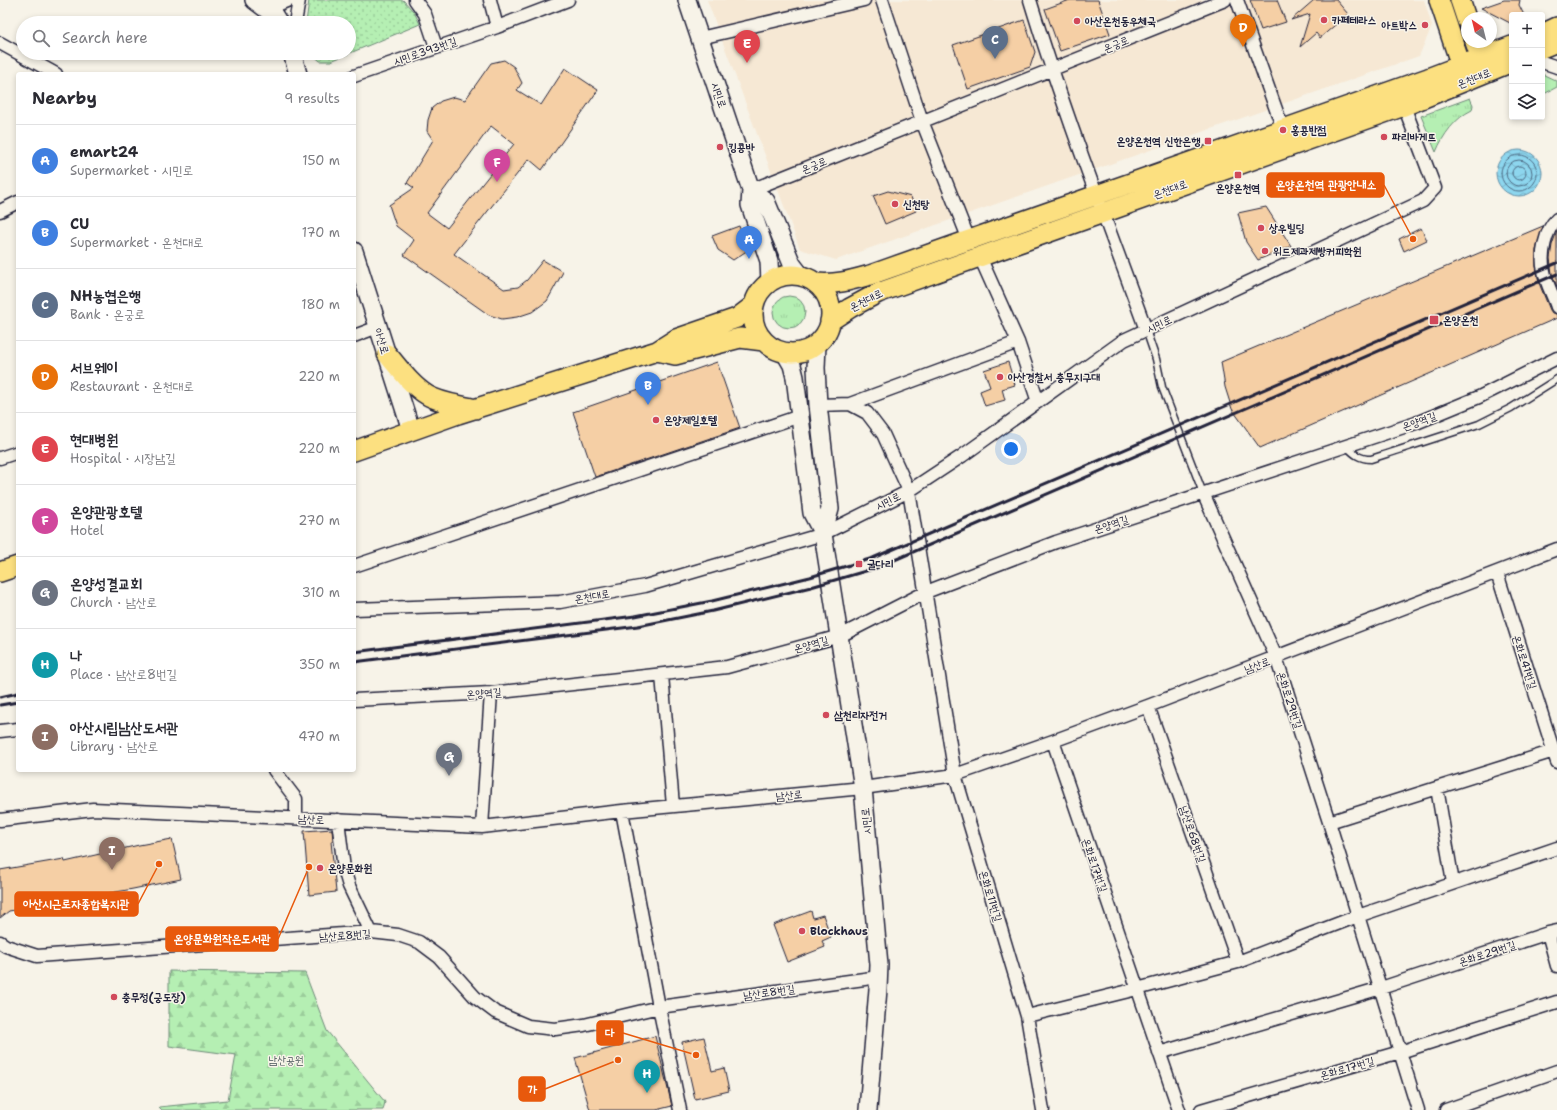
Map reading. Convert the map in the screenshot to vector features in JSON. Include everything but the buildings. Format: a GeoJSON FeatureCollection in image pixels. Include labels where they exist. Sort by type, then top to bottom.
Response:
{"type":"FeatureCollection","features":[{"type":"Feature","properties":{"kind":"main road","name":"시민로"},"geometry":{"type":"LineString","coordinates":[[687,0],[751,190],[750,205],[769,261],[770,282]]}},
{"type":"Feature","properties":{"kind":"main road"},"geometry":{"type":"LineString","coordinates":[[1439,0],[1464,74]]}},
{"type":"Feature","properties":{"kind":"main road"},"geometry":{"type":"LineString","coordinates":[[1460,0],[1464,12]]}},
{"type":"Feature","properties":{"kind":"main road"},"geometry":{"type":"LineString","coordinates":[[257,1],[275,16]]}},
{"type":"Feature","properties":{"kind":"main road"},"geometry":{"type":"LineString","coordinates":[[1545,33],[1557,27]]}},
{"type":"Feature","properties":{"kind":"main road"},"geometry":{"type":"LineString","coordinates":[[1545,47],[1557,42]]}},
{"type":"Feature","properties":{"kind":"main road","name":"온천대로"},"geometry":{"type":"LineString","coordinates":[[830,321],[878,293],[1404,106],[1464,74],[1481,58],[1509,47]]}},
{"type":"Feature","properties":{"kind":"main road","name":"온천대로"},"geometry":{"type":"LineString","coordinates":[[1481,58],[1509,62]]}},
{"type":"Feature","properties":{"kind":"main road"},"geometry":{"type":"LineString","coordinates":[[294,60],[297,72]]}},
{"type":"Feature","properties":{"kind":"main road","name":"온천대로"},"geometry":{"type":"LineString","coordinates":[[810,280],[826,284],[842,282],[870,275],[1282,129],[1464,74]]}},
{"type":"Feature","properties":{"kind":"main road"},"geometry":{"type":"LineString","coordinates":[[751,190],[766,201],[792,264],[825,292],[830,304],[832,316],[826,334],[817,344],[802,352],[785,353],[767,345],[759,336],[754,325],[754,305],[761,290],[770,282],[782,276],[794,275],[810,280]]}},
{"type":"Feature","properties":{"kind":"main road","name":"아산로"},"geometry":{"type":"LineString","coordinates":[[356,257],[411,430]]}},
{"type":"Feature","properties":{"kind":"main road"},"geometry":{"type":"LineString","coordinates":[[356,451],[411,430],[657,352],[676,339],[737,318],[754,305]]}},
{"type":"Feature","properties":{"kind":"main road"},"geometry":{"type":"LineString","coordinates":[[657,352],[675,355],[740,338],[764,341]]}},
{"type":"Feature","properties":{"kind":"main road","name":"시민로"},"geometry":{"type":"LineString","coordinates":[[817,344],[816,368],[818,405],[830,510],[823,534]]}},
{"type":"Feature","properties":{"kind":"main road","name":"시민로"},"geometry":{"type":"LineString","coordinates":[[785,353],[792,365],[812,513],[823,534],[863,788],[879,977],[868,1110]]}},
{"type":"Feature","properties":{"kind":"main road"},"geometry":{"type":"LineString","coordinates":[[387,354],[413,383],[427,395],[445,402],[475,409]]}},
{"type":"Feature","properties":{"kind":"main road"},"geometry":{"type":"LineString","coordinates":[[0,572],[16,567]]}},
{"type":"Feature","properties":{"kind":"street"},"geometry":{"type":"LineString","coordinates":[[257,1],[277,5],[289,0]]}},
{"type":"Feature","properties":{"kind":"street"},"geometry":{"type":"LineString","coordinates":[[297,16],[299,0]]}},
{"type":"Feature","properties":{"kind":"street"},"geometry":{"type":"LineString","coordinates":[[415,0],[425,14],[436,47]]}},
{"type":"Feature","properties":{"kind":"street"},"geometry":{"type":"LineString","coordinates":[[490,0],[497,27]]}},
{"type":"Feature","properties":{"kind":"street"},"geometry":{"type":"LineString","coordinates":[[700,38],[864,0]]}},
{"type":"Feature","properties":{"kind":"street"},"geometry":{"type":"LineString","coordinates":[[882,0],[922,121],[969,240]]}},
{"type":"Feature","properties":{"kind":"street"},"geometry":{"type":"LineString","coordinates":[[1030,0],[1051,69],[1146,330]]}},
{"type":"Feature","properties":{"kind":"street","name":"온궁로"},"geometry":{"type":"LineString","coordinates":[[751,190],[1224,0]]}},
{"type":"Feature","properties":{"kind":"street"},"geometry":{"type":"LineString","coordinates":[[1237,0],[1282,129]]}},
{"type":"Feature","properties":{"kind":"street","name":"시민로393번길"},"geometry":{"type":"LineString","coordinates":[[356,75],[497,27],[560,2]]}},
{"type":"Feature","properties":{"kind":"street"},"geometry":{"type":"LineString","coordinates":[[0,43],[16,52]]}},
{"type":"Feature","properties":{"kind":"street"},"geometry":{"type":"LineString","coordinates":[[31,60],[52,72]]}},
{"type":"Feature","properties":{"kind":"street"},"geometry":{"type":"LineString","coordinates":[[1545,63],[1557,68]]}},
{"type":"Feature","properties":{"kind":"street","name":"시민로"},"geometry":{"type":"LineString","coordinates":[[823,534],[909,491],[962,456],[1124,340],[1423,201],[1435,188],[1404,106]]}},
{"type":"Feature","properties":{"kind":"street"},"geometry":{"type":"LineString","coordinates":[[0,211],[16,203]]}},
{"type":"Feature","properties":{"kind":"street"},"geometry":{"type":"LineString","coordinates":[[1557,219],[1551,224],[1543,247],[1543,270],[1557,307]]}},
{"type":"Feature","properties":{"kind":"street"},"geometry":{"type":"LineString","coordinates":[[980,257],[1018,342],[1038,402]]}},
{"type":"Feature","properties":{"kind":"street"},"geometry":{"type":"LineString","coordinates":[[356,335],[378,327]]}},
{"type":"Feature","properties":{"kind":"street"},"geometry":{"type":"LineString","coordinates":[[818,405],[850,404],[1018,342]]}},
{"type":"Feature","properties":{"kind":"street","name":"온양역길"},"geometry":{"type":"LineString","coordinates":[[356,700],[491,693],[727,667],[840,636],[926,592],[1056,542],[1416,423],[1448,411],[1557,358]]}},
{"type":"Feature","properties":{"kind":"street"},"geometry":{"type":"LineString","coordinates":[[850,404],[867,413],[883,434],[909,491],[955,775]]}},
{"type":"Feature","properties":{"kind":"street"},"geometry":{"type":"LineString","coordinates":[[356,565],[800,416]]}},
{"type":"Feature","properties":{"kind":"street"},"geometry":{"type":"LineString","coordinates":[[0,458],[16,453]]}},
{"type":"Feature","properties":{"kind":"street","name":"온화로29번길"},"geometry":{"type":"LineString","coordinates":[[1203,493],[1276,657],[1329,822],[1418,1110]]}},
{"type":"Feature","properties":{"kind":"street","name":"온천대로"},"geometry":{"type":"LineString","coordinates":[[356,609],[560,602],[644,586],[823,534]]}},
{"type":"Feature","properties":{"kind":"street","name":"남산로"},"geometry":{"type":"LineString","coordinates":[[0,820],[93,809],[482,827],[622,811],[863,788],[955,775],[1148,706],[1557,549]]}},
{"type":"Feature","properties":{"kind":"street","name":"온화로41번길"},"geometry":{"type":"LineString","coordinates":[[1496,572],[1556,755]]}},
{"type":"Feature","properties":{"kind":"street"},"geometry":{"type":"LineString","coordinates":[[662,675],[673,806]]}},
{"type":"Feature","properties":{"kind":"street"},"geometry":{"type":"LineString","coordinates":[[482,827],[491,693]]}},
{"type":"Feature","properties":{"kind":"street","name":"남산로68번길"},"geometry":{"type":"LineString","coordinates":[[1148,706],[1238,962]]}},
{"type":"Feature","properties":{"kind":"street"},"geometry":{"type":"LineString","coordinates":[[0,731],[16,729]]}},
{"type":"Feature","properties":{"kind":"street","name":"온화로17번길"},"geometry":{"type":"LineString","coordinates":[[1053,741],[1179,1110]]}},
{"type":"Feature","properties":{"kind":"street"},"geometry":{"type":"LineString","coordinates":[[1329,822],[1437,788],[1556,755]]}},
{"type":"Feature","properties":{"kind":"street"},"geometry":{"type":"LineString","coordinates":[[276,772],[296,799],[296,818]]}},
{"type":"Feature","properties":{"kind":"street","name":"온화로11번길"},"geometry":{"type":"LineString","coordinates":[[955,775],[1027,1016],[1043,1110]]}},
{"type":"Feature","properties":{"kind":"street"},"geometry":{"type":"LineString","coordinates":[[1437,788],[1453,883]]}},
{"type":"Feature","properties":{"kind":"street"},"geometry":{"type":"LineString","coordinates":[[622,811],[680,1110]]}},
{"type":"Feature","properties":{"kind":"street"},"geometry":{"type":"LineString","coordinates":[[338,820],[344,869],[349,886],[371,932]]}},
{"type":"Feature","properties":{"kind":"street"},"geometry":{"type":"LineString","coordinates":[[1027,1016],[1238,962],[1358,916],[1557,848]]}},
{"type":"Feature","properties":{"kind":"street","name":"남산로8번길"},"geometry":{"type":"LineString","coordinates":[[0,943],[37,956],[371,932],[398,934],[419,942],[439,957],[475,997],[495,1012],[528,1026],[555,1029],[584,1025],[659,1006],[879,977]]}},
{"type":"Feature","properties":{"kind":"street","name":"온화로29번길"},"geometry":{"type":"LineString","coordinates":[[1381,988],[1552,932],[1557,966]]}},
{"type":"Feature","properties":{"kind":"street"},"geometry":{"type":"LineString","coordinates":[[1159,1053],[1381,988]]}},
{"type":"Feature","properties":{"kind":"street"},"geometry":{"type":"LineString","coordinates":[[1400,1052],[1557,1002]]}},
{"type":"Feature","properties":{"kind":"street","name":"온화로17번길"},"geometry":{"type":"LineString","coordinates":[[1202,1110],[1400,1052]]}},
{"type":"Feature","properties":{"kind":"street"},"geometry":{"type":"LineString","coordinates":[[1446,1110],[1557,1071]]}},
{"type":"Feature","properties":{"kind":"lane"},"geometry":{"type":"LineString","coordinates":[[1146,330],[1156,359],[1162,387],[1203,493]]}},
{"type":"Feature","properties":{"kind":"lane"},"geometry":{"type":"LineString","coordinates":[[1346,446],[1356,456],[1362,459],[1371,459],[1495,417],[1557,379]]}},
{"type":"Feature","properties":{"kind":"shaded area"},"geometry":{"type":"Polygon","coordinates":[[[707,0],[1424,0],[1432,26],[1419,56],[836,260],[800,249],[707,0]]]}},
{"type":"Feature","properties":{"kind":"green space"},"geometry":{"type":"Polygon","coordinates":[[[309,0],[403,0],[414,12],[420,24],[356,51],[356,16],[307,16],[309,0]]]}},
{"type":"Feature","properties":{"kind":"green space"},"geometry":{"type":"Polygon","coordinates":[[[319,60],[333,60],[331,61],[319,60]]]}},
{"type":"Feature","properties":{"kind":"green space"},"geometry":{"type":"Polygon","coordinates":[[[1545,75],[1557,81],[1557,87],[1545,93],[1545,75]]]}},
{"type":"Feature","properties":{"kind":"green space"},"geometry":{"type":"Polygon","coordinates":[[[1470,98],[1473,105],[1472,110],[1455,122],[1442,139],[1436,152],[1421,116],[1470,98]]]}},
{"type":"Feature","properties":{"kind":"green space"},"geometry":{"type":"Polygon","coordinates":[[[789,296],[798,299],[802,303],[805,312],[802,321],[798,325],[789,328],[780,325],[776,321],[773,312],[776,303],[780,299],[789,296]]]}},
{"type":"Feature","properties":{"kind":"green space","name":"남산공원"},"geometry":{"type":"Polygon","coordinates":[[[169,971],[305,973],[327,1031],[385,1102],[383,1110],[162,1110],[159,1107],[228,1100],[236,1055],[169,1046],[169,971]]]}},
{"type":"Feature","properties":{"kind":"water"},"geometry":{"type":"Polygon","coordinates":[[[1519,150],[1532,154],[1538,160],[1542,173],[1538,186],[1532,192],[1519,196],[1506,192],[1500,186],[1496,173],[1500,160],[1506,154],[1519,150]]]}},
{"type":"Feature","properties":{"kind":"railway"},"geometry":{"type":"LineString","coordinates":[[356,652],[635,616],[712,601],[810,577],[873,558],[1557,263]]}},
{"type":"Feature","properties":{"kind":"railway"},"geometry":{"type":"LineString","coordinates":[[356,662],[638,626],[713,611],[811,587],[876,568],[1557,274]]}},
{"type":"Feature","properties":{"kind":"railway"},"geometry":{"type":"LineString","coordinates":[[0,697],[16,693]]}},
{"type":"Feature","properties":{"kind":"railway"},"geometry":{"type":"LineString","coordinates":[[0,705],[16,702]]}},
{"type":"Feature","properties":{"kind":"place","name":"카페테라스"},"geometry":{"type":"Point","coordinates":[1324,20]}},
{"type":"Feature","properties":{"kind":"place","name":"아산온천동우체국"},"geometry":{"type":"Point","coordinates":[1077,21]}},
{"type":"Feature","properties":{"kind":"place","name":"아트박스"},"geometry":{"type":"Point","coordinates":[1425,25]}},
{"type":"Feature","properties":{"kind":"place","name":"서브웨이"},"geometry":{"type":"Point","coordinates":[1243,47]}},
{"type":"Feature","properties":{"kind":"place","name":"NH농협은행"},"geometry":{"type":"Point","coordinates":[995,59]}},
{"type":"Feature","properties":{"kind":"place","name":"현대병원"},"geometry":{"type":"Point","coordinates":[747,63]}},
{"type":"Feature","properties":{"kind":"place","name":"홍콩반점"},"geometry":{"type":"Point","coordinates":[1283,130]}},
{"type":"Feature","properties":{"kind":"place","name":"파리바게뜨"},"geometry":{"type":"Point","coordinates":[1384,137]}},
{"type":"Feature","properties":{"kind":"place","name":"온양온천역 신한은행"},"geometry":{"type":"Point","coordinates":[1208,141]}},
{"type":"Feature","properties":{"kind":"place","name":"킹콩바"},"geometry":{"type":"Point","coordinates":[720,147]}},
{"type":"Feature","properties":{"kind":"place","name":"온양온천역"},"geometry":{"type":"Point","coordinates":[1238,175]}},
{"type":"Feature","properties":{"kind":"place","name":"온양관광호텔"},"geometry":{"type":"Point","coordinates":[497,182]}},
{"type":"Feature","properties":{"kind":"place","name":"신천탕"},"geometry":{"type":"Point","coordinates":[895,204]}},
{"type":"Feature","properties":{"kind":"place","name":"상우빌딩"},"geometry":{"type":"Point","coordinates":[1261,228]}},
{"type":"Feature","properties":{"kind":"place","name":"온양온천역 관광안내소"},"geometry":{"type":"Point","coordinates":[1413,239]}},
{"type":"Feature","properties":{"kind":"place","name":"위드제과제빵커피학원"},"geometry":{"type":"Point","coordinates":[1265,251]}},
{"type":"Feature","properties":{"kind":"place","name":"emart24"},"geometry":{"type":"Point","coordinates":[749,259]}},
{"type":"Feature","properties":{"kind":"place","name":"온양온천"},"geometry":{"type":"Point","coordinates":[1434,320]}},
{"type":"Feature","properties":{"kind":"place","name":"아산경찰서 충무지구대"},"geometry":{"type":"Point","coordinates":[1000,377]}},
{"type":"Feature","properties":{"kind":"place","name":"CU"},"geometry":{"type":"Point","coordinates":[648,405]}},
{"type":"Feature","properties":{"kind":"place","name":"온양제일호텔"},"geometry":{"type":"Point","coordinates":[656,420]}},
{"type":"Feature","properties":{"kind":"place","name":"굴다리"},"geometry":{"type":"Point","coordinates":[859,564]}},
{"type":"Feature","properties":{"kind":"place","name":"삼천리자전거"},"geometry":{"type":"Point","coordinates":[826,715]}},
{"type":"Feature","properties":{"kind":"place","name":"온양성결교회"},"geometry":{"type":"Point","coordinates":[449,776]}},
{"type":"Feature","properties":{"kind":"place","name":"아산시근로자종합복지관"},"geometry":{"type":"Point","coordinates":[159,864]}},
{"type":"Feature","properties":{"kind":"place","name":"온양문화원작은도서관"},"geometry":{"type":"Point","coordinates":[309,867]}},
{"type":"Feature","properties":{"kind":"place","name":"온양문화원"},"geometry":{"type":"Point","coordinates":[320,868]}},
{"type":"Feature","properties":{"kind":"place","name":"아산시립남산도서관"},"geometry":{"type":"Point","coordinates":[112,870]}},
{"type":"Feature","properties":{"kind":"place","name":"Blockhaus"},"geometry":{"type":"Point","coordinates":[802,931]}},
{"type":"Feature","properties":{"kind":"place","name":"충무정(궁도장)"},"geometry":{"type":"Point","coordinates":[114,997]}},
{"type":"Feature","properties":{"kind":"place","name":"다"},"geometry":{"type":"Point","coordinates":[696,1055]}},
{"type":"Feature","properties":{"kind":"place","name":"가"},"geometry":{"type":"Point","coordinates":[618,1060]}},
{"type":"Feature","properties":{"kind":"place","name":"나"},"geometry":{"type":"Point","coordinates":[647,1093]}}]}
